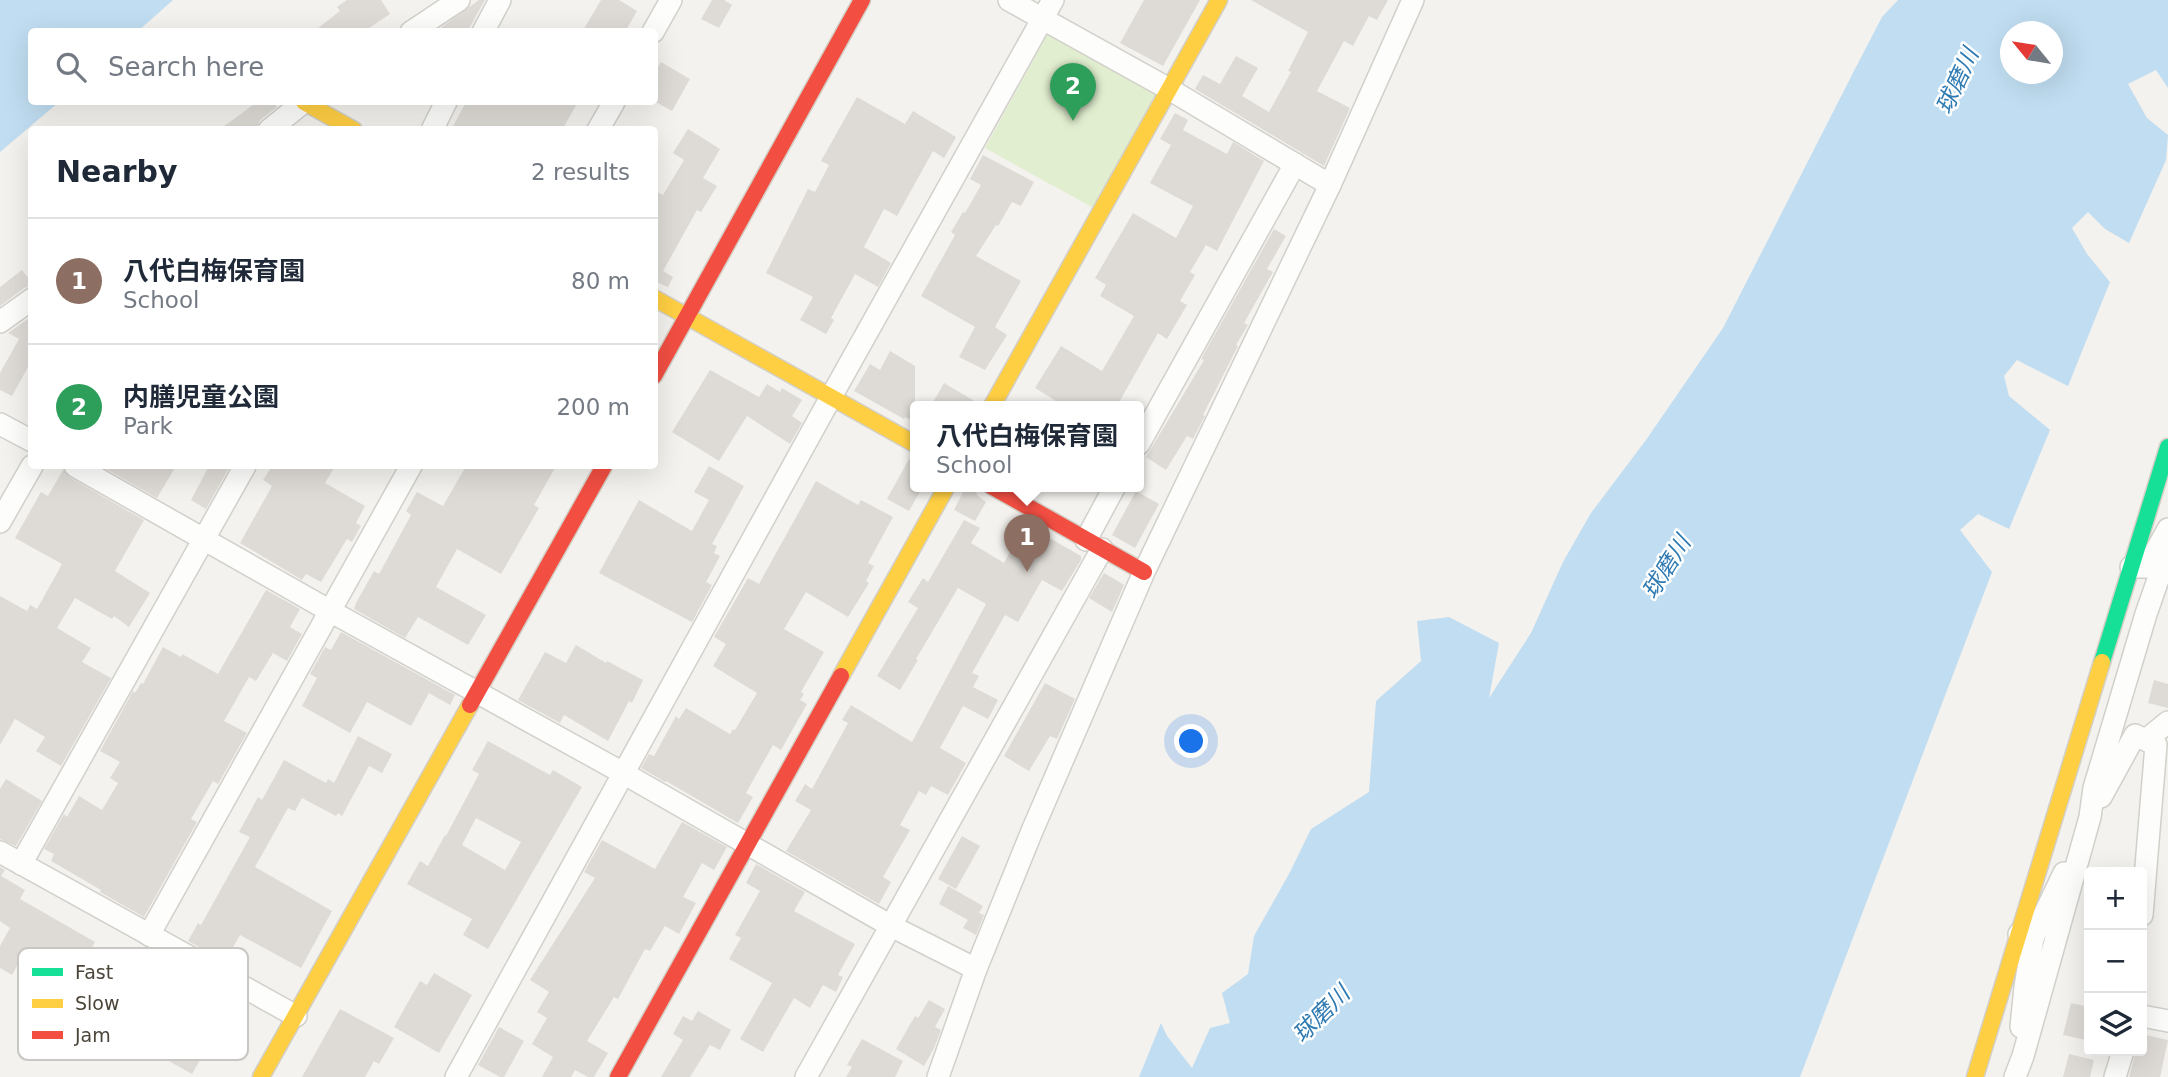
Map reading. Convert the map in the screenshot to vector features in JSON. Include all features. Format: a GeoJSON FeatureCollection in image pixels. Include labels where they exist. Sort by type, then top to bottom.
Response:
{"type":"FeatureCollection","features":[{"type":"Feature","properties":{"kind":"street"},"geometry":{"type":"LineString","coordinates":[[417,28],[459,0]]}},
{"type":"Feature","properties":{"kind":"street"},"geometry":{"type":"LineString","coordinates":[[485,28],[500,0]]}},
{"type":"Feature","properties":{"kind":"street"},"geometry":{"type":"LineString","coordinates":[[655,28],[671,0]]}},
{"type":"Feature","properties":{"kind":"street"},"geometry":{"type":"LineString","coordinates":[[658,369],[862,0]]}},
{"type":"Feature","properties":{"kind":"street"},"geometry":{"type":"LineString","coordinates":[[1009,0],[1048,9],[1169,89],[1330,184]]}},
{"type":"Feature","properties":{"kind":"street"},"geometry":{"type":"LineString","coordinates":[[995,401],[1219,0]]}},
{"type":"Feature","properties":{"kind":"street"},"geometry":{"type":"LineString","coordinates":[[938,1077],[976,969],[1058,768],[1144,572],[1330,184],[1413,0]]}},
{"type":"Feature","properties":{"kind":"street"},"geometry":{"type":"LineString","coordinates":[[456,1077],[1048,9]]}},
{"type":"Feature","properties":{"kind":"street"},"geometry":{"type":"LineString","coordinates":[[274,126],[300,105]]}},
{"type":"Feature","properties":{"kind":"street"},"geometry":{"type":"LineString","coordinates":[[309,105],[347,126]]}},
{"type":"Feature","properties":{"kind":"street"},"geometry":{"type":"LineString","coordinates":[[434,126],[444,105]]}},
{"type":"Feature","properties":{"kind":"street"},"geometry":{"type":"LineString","coordinates":[[600,126],[612,105]]}},
{"type":"Feature","properties":{"kind":"street"},"geometry":{"type":"LineString","coordinates":[[1144,435],[1295,164]]}},
{"type":"Feature","properties":{"kind":"street"},"geometry":{"type":"LineString","coordinates":[[658,300],[910,441]]}},
{"type":"Feature","properties":{"kind":"street"},"geometry":{"type":"LineString","coordinates":[[0,322],[28,302]]}},
{"type":"Feature","properties":{"kind":"street"},"geometry":{"type":"LineString","coordinates":[[0,424],[28,439]]}},
{"type":"Feature","properties":{"kind":"street"},"geometry":{"type":"LineString","coordinates":[[1975,1077],[2026,936],[2168,447]]}},
{"type":"Feature","properties":{"kind":"street"},"geometry":{"type":"LineString","coordinates":[[0,522],[30,469]]}},
{"type":"Feature","properties":{"kind":"street"},"geometry":{"type":"LineString","coordinates":[[80,469],[330,611],[477,690],[891,926],[976,969]]}},
{"type":"Feature","properties":{"kind":"street"},"geometry":{"type":"LineString","coordinates":[[21,864],[242,469]]}},
{"type":"Feature","properties":{"kind":"street"},"geometry":{"type":"LineString","coordinates":[[149,934],[409,469]]}},
{"type":"Feature","properties":{"kind":"street"},"geometry":{"type":"LineString","coordinates":[[261,1077],[602,469]]}},
{"type":"Feature","properties":{"kind":"street"},"geometry":{"type":"LineString","coordinates":[[618,1077],[944,492]]}},
{"type":"Feature","properties":{"kind":"street"},"geometry":{"type":"LineString","coordinates":[[1002,492],[1144,572]]}},
{"type":"Feature","properties":{"kind":"street"},"geometry":{"type":"LineString","coordinates":[[806,1077],[891,926],[1094,544],[1113,492]]}},
{"type":"Feature","properties":{"kind":"street"},"geometry":{"type":"LineString","coordinates":[[2131,567],[2147,567],[2168,529]]}},
{"type":"Feature","properties":{"kind":"street"},"geometry":{"type":"LineString","coordinates":[[2015,1077],[2025,1067],[2090,817],[2094,788],[2168,551]]}},
{"type":"Feature","properties":{"kind":"street"},"geometry":{"type":"LineString","coordinates":[[2146,740],[2168,722]]}},
{"type":"Feature","properties":{"kind":"street"},"geometry":{"type":"LineString","coordinates":[[2025,1067],[2020,1037],[2026,936],[2135,735],[2156,745],[2158,844],[2147,893]]}},
{"type":"Feature","properties":{"kind":"street"},"geometry":{"type":"LineString","coordinates":[[0,852],[174,948]]}},
{"type":"Feature","properties":{"kind":"street"},"geometry":{"type":"LineString","coordinates":[[248,989],[296,1016]]}},
{"type":"Feature","properties":{"kind":"street"},"geometry":{"type":"LineString","coordinates":[[2147,1017],[2168,1021]]}},
{"type":"Feature","properties":{"kind":"street"},"geometry":{"type":"LineString","coordinates":[[2115,1077],[2121,1056]]}},
{"type":"Feature","properties":{"kind":"green space"},"geometry":{"type":"Polygon","coordinates":[[[1047,35],[1160,94],[1099,211],[985,148],[1047,35]]]}},
{"type":"Feature","properties":{"kind":"water"},"geometry":{"type":"Polygon","coordinates":[[[0,0],[173,0],[141,28],[28,28],[28,105],[55,105],[0,152],[0,0]]]}},
{"type":"Feature","properties":{"kind":"water","name":"球磨川"},"geometry":{"type":"Polygon","coordinates":[[[1898,0],[2168,0],[2168,88],[2156,70],[2128,84],[2147,118],[2168,135],[2166,160],[2129,243],[2105,229],[2088,212],[2072,228],[2087,254],[2110,282],[2068,386],[2017,360],[2004,376],[2009,396],[2050,430],[2009,529],[1978,514],[1960,530],[1992,572],[1800,1077],[1139,1077],[1161,1023],[1167,1036],[1192,1068],[1210,1028],[1230,1023],[1222,993],[1248,974],[1254,936],[1311,829],[1369,792],[1376,701],[1421,661],[1417,621],[1449,617],[1499,643],[1489,698],[1531,633],[1563,562],[1591,513],[1646,440],[1723,328],[1882,17],[1898,0]]]}},
{"type":"Feature","properties":{"kind":"building"},"geometry":{"type":"Polygon","coordinates":[[[347,0],[381,0],[390,14],[369,28],[318,28],[340,11],[337,7],[347,0]]]}},
{"type":"Feature","properties":{"kind":"building"},"geometry":{"type":"Polygon","coordinates":[[[479,0],[485,0],[469,28],[440,28],[479,0]]]}},
{"type":"Feature","properties":{"kind":"building"},"geometry":{"type":"Polygon","coordinates":[[[601,0],[619,0],[637,11],[627,28],[584,28],[601,0]]]}},
{"type":"Feature","properties":{"kind":"building"},"geometry":{"type":"Polygon","coordinates":[[[712,0],[724,0],[732,5],[719,28],[701,19],[712,0]]]}},
{"type":"Feature","properties":{"kind":"building"},"geometry":{"type":"Polygon","coordinates":[[[1144,0],[1200,0],[1163,66],[1120,43],[1144,0]]]}},
{"type":"Feature","properties":{"kind":"building"},"geometry":{"type":"Polygon","coordinates":[[[1251,0],[1388,0],[1377,20],[1369,16],[1353,46],[1344,41],[1317,91],[1350,108],[1324,166],[1195,89],[1203,75],[1220,84],[1236,56],[1258,68],[1242,96],[1269,112],[1291,72],[1288,71],[1308,32],[1251,0]]]}},
{"type":"Feature","properties":{"kind":"building"},"geometry":{"type":"Polygon","coordinates":[[[661,62],[690,79],[672,111],[658,103],[658,67],[661,62]]]}},
{"type":"Feature","properties":{"kind":"building"},"geometry":{"type":"Polygon","coordinates":[[[857,97],[905,124],[913,111],[956,137],[944,158],[933,151],[897,216],[884,209],[864,247],[891,263],[878,287],[855,274],[831,318],[834,320],[826,334],[800,320],[813,297],[766,273],[808,189],[815,192],[829,165],[821,161],[857,97]]]}},
{"type":"Feature","properties":{"kind":"building"},"geometry":{"type":"Polygon","coordinates":[[[253,105],[277,107],[260,120],[257,126],[224,126],[253,105]]]}},
{"type":"Feature","properties":{"kind":"building"},"geometry":{"type":"Polygon","coordinates":[[[464,105],[576,105],[564,126],[453,126],[464,105]]]}},
{"type":"Feature","properties":{"kind":"building"},"geometry":{"type":"Polygon","coordinates":[[[1175,113],[1188,120],[1183,130],[1227,154],[1233,142],[1264,161],[1217,251],[1206,245],[1190,272],[1195,275],[1180,301],[1187,305],[1167,339],[1158,333],[1120,401],[1056,401],[1035,388],[1061,346],[1102,371],[1134,316],[1100,296],[1106,285],[1095,278],[1133,213],[1176,238],[1193,206],[1150,183],[1171,145],[1160,139],[1175,113]]]}},
{"type":"Feature","properties":{"kind":"building"},"geometry":{"type":"Polygon","coordinates":[[[688,129],[720,149],[703,178],[717,186],[701,212],[697,210],[663,271],[673,277],[668,287],[658,283],[658,192],[663,195],[684,160],[673,153],[688,129]]]}},
{"type":"Feature","properties":{"kind":"building"},"geometry":{"type":"Polygon","coordinates":[[[983,155],[1034,182],[1021,206],[1012,202],[976,256],[1021,281],[995,327],[1007,335],[985,370],[959,357],[975,327],[921,296],[955,235],[951,232],[981,185],[970,179],[983,155]]]}},
{"type":"Feature","properties":{"kind":"building"},"geometry":{"type":"Polygon","coordinates":[[[1274,229],[1286,236],[1267,269],[1273,272],[1244,323],[1248,325],[1236,345],[1238,346],[1193,439],[1187,436],[1166,470],[1146,457],[1204,360],[1201,359],[1274,229]]]}},
{"type":"Feature","properties":{"kind":"building"},"geometry":{"type":"Polygon","coordinates":[[[22,270],[28,278],[28,287],[0,306],[0,287],[22,270]]]}},
{"type":"Feature","properties":{"kind":"building"},"geometry":{"type":"Polygon","coordinates":[[[28,319],[28,367],[12,396],[0,390],[0,373],[19,339],[8,333],[28,319]]]}},
{"type":"Feature","properties":{"kind":"building"},"geometry":{"type":"Polygon","coordinates":[[[890,351],[915,366],[915,401],[910,401],[910,420],[904,419],[854,391],[870,364],[880,370],[890,351]]]}},
{"type":"Feature","properties":{"kind":"building"},"geometry":{"type":"Polygon","coordinates":[[[710,370],[759,397],[767,384],[780,392],[782,388],[802,400],[792,416],[802,423],[790,444],[747,416],[719,461],[672,432],[710,370]]]}},
{"type":"Feature","properties":{"kind":"building"},"geometry":{"type":"Polygon","coordinates":[[[944,383],[974,401],[934,401],[944,383]]]}},
{"type":"Feature","properties":{"kind":"building"},"geometry":{"type":"Polygon","coordinates":[[[910,459],[910,492],[920,492],[909,511],[887,499],[910,459]]]}},
{"type":"Feature","properties":{"kind":"building"},"geometry":{"type":"Polygon","coordinates":[[[709,466],[744,486],[712,544],[717,546],[714,553],[720,556],[706,582],[712,585],[692,622],[599,573],[639,500],[692,531],[709,500],[694,492],[709,466]]]}},
{"type":"Feature","properties":{"kind":"building"},"geometry":{"type":"Polygon","coordinates":[[[106,469],[174,469],[157,498],[106,469]]]}},
{"type":"Feature","properties":{"kind":"building"},"geometry":{"type":"Polygon","coordinates":[[[207,469],[228,469],[206,509],[191,500],[207,469]]]}},
{"type":"Feature","properties":{"kind":"building"},"geometry":{"type":"Polygon","coordinates":[[[270,469],[333,469],[325,483],[365,506],[356,523],[361,526],[352,542],[347,539],[321,582],[306,574],[302,580],[240,543],[272,486],[263,480],[270,469]]]}},
{"type":"Feature","properties":{"kind":"building"},"geometry":{"type":"Polygon","coordinates":[[[464,469],[554,469],[534,505],[539,508],[501,574],[457,549],[436,587],[486,615],[468,645],[418,617],[405,638],[354,609],[374,571],[379,574],[411,515],[406,511],[417,492],[443,506],[464,469]]]}},
{"type":"Feature","properties":{"kind":"building"},"geometry":{"type":"Polygon","coordinates":[[[63,470],[69,477],[144,520],[115,571],[150,593],[129,627],[114,616],[112,619],[75,598],[57,628],[91,648],[82,662],[111,678],[61,766],[36,751],[45,737],[15,719],[0,745],[0,596],[27,611],[30,605],[37,609],[62,564],[15,538],[41,492],[48,496],[63,470]]]}},
{"type":"Feature","properties":{"kind":"building"},"geometry":{"type":"Polygon","coordinates":[[[816,481],[858,505],[861,500],[893,517],[868,563],[874,566],[866,581],[869,583],[848,617],[806,592],[784,629],[824,652],[801,692],[804,694],[800,700],[807,704],[781,750],[773,745],[746,793],[753,797],[738,823],[641,768],[649,754],[654,756],[676,716],[679,719],[686,708],[730,734],[735,730],[757,693],[713,666],[726,644],[714,637],[748,578],[759,584],[816,481]]]}},
{"type":"Feature","properties":{"kind":"building"},"geometry":{"type":"Polygon","coordinates":[[[963,492],[976,492],[986,502],[975,521],[954,510],[963,492]]]}},
{"type":"Feature","properties":{"kind":"building"},"geometry":{"type":"Polygon","coordinates":[[[1135,492],[1159,504],[1135,548],[1112,535],[1135,492]]]}},
{"type":"Feature","properties":{"kind":"building"},"geometry":{"type":"Polygon","coordinates":[[[964,520],[980,528],[971,543],[1004,563],[1025,524],[1081,556],[1081,560],[1062,591],[1042,580],[1018,622],[1005,615],[972,673],[979,676],[973,687],[998,700],[988,719],[963,706],[940,748],[966,763],[948,795],[931,786],[926,795],[919,791],[900,825],[910,830],[883,877],[891,882],[879,904],[786,851],[811,810],[795,801],[805,784],[812,789],[848,723],[842,720],[851,705],[912,742],[986,604],[958,588],[900,690],[877,676],[918,608],[908,602],[923,578],[928,582],[964,520]]]}},
{"type":"Feature","properties":{"kind":"building"},"geometry":{"type":"Polygon","coordinates":[[[1104,573],[1124,585],[1112,612],[1089,598],[1104,573]]]}},
{"type":"Feature","properties":{"kind":"building"},"geometry":{"type":"Polygon","coordinates":[[[266,590],[300,609],[290,627],[302,634],[287,661],[273,653],[256,681],[249,677],[224,721],[247,733],[218,784],[213,781],[191,819],[197,822],[144,917],[51,861],[54,854],[44,849],[64,814],[67,817],[79,796],[102,810],[118,783],[110,778],[120,762],[100,751],[133,691],[135,693],[141,683],[143,684],[163,647],[218,674],[266,590]]]}},
{"type":"Feature","properties":{"kind":"building"},"geometry":{"type":"Polygon","coordinates":[[[341,632],[455,695],[450,705],[429,693],[411,726],[367,702],[350,733],[302,706],[317,678],[310,674],[325,647],[331,650],[341,632]]]}},
{"type":"Feature","properties":{"kind":"building"},"geometry":{"type":"Polygon","coordinates":[[[576,645],[643,680],[608,741],[564,715],[560,723],[518,700],[545,652],[566,663],[576,645]]]}},
{"type":"Feature","properties":{"kind":"building"},"geometry":{"type":"Polygon","coordinates":[[[2154,680],[2168,684],[2168,708],[2148,703],[2154,680]]]}},
{"type":"Feature","properties":{"kind":"building"},"geometry":{"type":"Polygon","coordinates":[[[1045,683],[1075,699],[1057,739],[1050,736],[1029,771],[1004,756],[1045,683]]]}},
{"type":"Feature","properties":{"kind":"building"},"geometry":{"type":"Polygon","coordinates":[[[358,736],[392,754],[382,773],[369,766],[342,816],[338,813],[336,816],[302,798],[295,811],[288,808],[255,867],[332,911],[301,968],[240,935],[232,948],[201,948],[188,941],[198,923],[201,925],[250,837],[239,832],[258,797],[262,800],[284,760],[326,783],[328,779],[334,783],[358,736]]]}},
{"type":"Feature","properties":{"kind":"building"},"geometry":{"type":"Polygon","coordinates":[[[488,741],[550,775],[553,770],[582,787],[488,949],[463,935],[472,919],[407,884],[420,861],[428,866],[446,836],[479,774],[472,770],[488,741]],[[476,818],[462,845],[505,870],[521,842],[476,818]]]}},
{"type":"Feature","properties":{"kind":"building"},"geometry":{"type":"Polygon","coordinates":[[[6,779],[42,801],[16,846],[0,839],[0,789],[6,779]]]}},
{"type":"Feature","properties":{"kind":"building"},"geometry":{"type":"Polygon","coordinates":[[[682,822],[727,847],[714,870],[702,863],[683,897],[696,903],[679,934],[665,926],[650,951],[645,949],[618,999],[614,997],[587,1041],[608,1053],[594,1077],[575,1070],[571,1077],[542,1077],[553,1057],[532,1044],[547,1018],[537,1012],[549,992],[530,980],[595,878],[584,872],[602,840],[655,869],[682,822]]]}},
{"type":"Feature","properties":{"kind":"building"},"geometry":{"type":"Polygon","coordinates":[[[962,836],[980,846],[956,889],[938,879],[962,836]]]}},
{"type":"Feature","properties":{"kind":"building"},"geometry":{"type":"Polygon","coordinates":[[[756,864],[805,892],[794,911],[855,944],[838,975],[843,977],[836,992],[823,985],[810,1008],[794,998],[763,1052],[740,1039],[772,983],[729,959],[741,938],[735,935],[760,891],[746,883],[756,864]]]}},
{"type":"Feature","properties":{"kind":"building"},"geometry":{"type":"Polygon","coordinates":[[[0,867],[5,870],[1,876],[25,890],[20,899],[95,942],[92,948],[18,948],[18,964],[12,975],[0,968],[0,946],[10,928],[0,921],[0,867]]]}},
{"type":"Feature","properties":{"kind":"building"},"geometry":{"type":"Polygon","coordinates":[[[948,886],[983,906],[979,913],[984,915],[976,935],[963,928],[968,920],[939,904],[948,886]]]}},
{"type":"Feature","properties":{"kind":"building"},"geometry":{"type":"Polygon","coordinates":[[[434,973],[472,995],[439,1053],[394,1027],[420,981],[427,985],[434,973]]]}},
{"type":"Feature","properties":{"kind":"building"},"geometry":{"type":"Polygon","coordinates":[[[929,1000],[945,1009],[935,1027],[941,1030],[924,1066],[896,1049],[915,1016],[918,1018],[929,1000]]]}},
{"type":"Feature","properties":{"kind":"building"},"geometry":{"type":"Polygon","coordinates":[[[2071,1003],[2084,1006],[2084,1040],[2063,1035],[2071,1003]]]}},
{"type":"Feature","properties":{"kind":"building"},"geometry":{"type":"Polygon","coordinates":[[[340,1009],[394,1038],[379,1064],[374,1061],[365,1077],[302,1077],[340,1009]]]}},
{"type":"Feature","properties":{"kind":"building"},"geometry":{"type":"Polygon","coordinates":[[[698,1011],[731,1030],[720,1050],[710,1045],[690,1077],[661,1077],[683,1040],[673,1034],[683,1016],[692,1021],[698,1011]]]}},
{"type":"Feature","properties":{"kind":"building"},"geometry":{"type":"Polygon","coordinates":[[[499,1027],[524,1041],[504,1077],[478,1065],[499,1027]]]}},
{"type":"Feature","properties":{"kind":"building"},"geometry":{"type":"Polygon","coordinates":[[[2147,1035],[2168,1040],[2160,1077],[2129,1077],[2135,1056],[2147,1056],[2147,1035]]]}},
{"type":"Feature","properties":{"kind":"building"},"geometry":{"type":"Polygon","coordinates":[[[862,1039],[903,1061],[895,1077],[846,1077],[852,1067],[847,1065],[862,1039]]]}},
{"type":"Feature","properties":{"kind":"building"},"geometry":{"type":"Polygon","coordinates":[[[2069,1054],[2094,1060],[2090,1077],[2063,1077],[2069,1054]]]}},
{"type":"Feature","properties":{"kind":"building"},"geometry":{"type":"Polygon","coordinates":[[[167,1060],[200,1060],[192,1074],[167,1060]]]}},
{"type":"Feature","properties":{"kind":"traffic: fast"},"geometry":{"type":"LineString","coordinates":[[2102,662],[2168,447]]}},
{"type":"Feature","properties":{"kind":"traffic: slow"},"geometry":{"type":"LineString","coordinates":[[995,401],[1219,0]]}},
{"type":"Feature","properties":{"kind":"traffic: slow"},"geometry":{"type":"LineString","coordinates":[[309,105],[347,126]]}},
{"type":"Feature","properties":{"kind":"traffic: slow"},"geometry":{"type":"LineString","coordinates":[[658,300],[910,441]]}},
{"type":"Feature","properties":{"kind":"traffic: slow"},"geometry":{"type":"LineString","coordinates":[[841,676],[944,492]]}},
{"type":"Feature","properties":{"kind":"traffic: slow"},"geometry":{"type":"LineString","coordinates":[[1975,1077],[2102,662]]}},
{"type":"Feature","properties":{"kind":"traffic: slow"},"geometry":{"type":"LineString","coordinates":[[261,1077],[470,705]]}},
{"type":"Feature","properties":{"kind":"traffic: jam"},"geometry":{"type":"LineString","coordinates":[[658,369],[862,0]]}},
{"type":"Feature","properties":{"kind":"traffic: jam"},"geometry":{"type":"LineString","coordinates":[[470,705],[602,469]]}},
{"type":"Feature","properties":{"kind":"traffic: jam"},"geometry":{"type":"LineString","coordinates":[[1002,492],[1144,572]]}},
{"type":"Feature","properties":{"kind":"traffic: jam"},"geometry":{"type":"LineString","coordinates":[[618,1077],[841,676]]}},
{"type":"Feature","properties":{"kind":"place","name":"内膳児童公園"},"geometry":{"type":"Point","coordinates":[1073,121]}},
{"type":"Feature","properties":{"kind":"place","name":"八代白梅保育園"},"geometry":{"type":"Point","coordinates":[1027,572]}}]}
